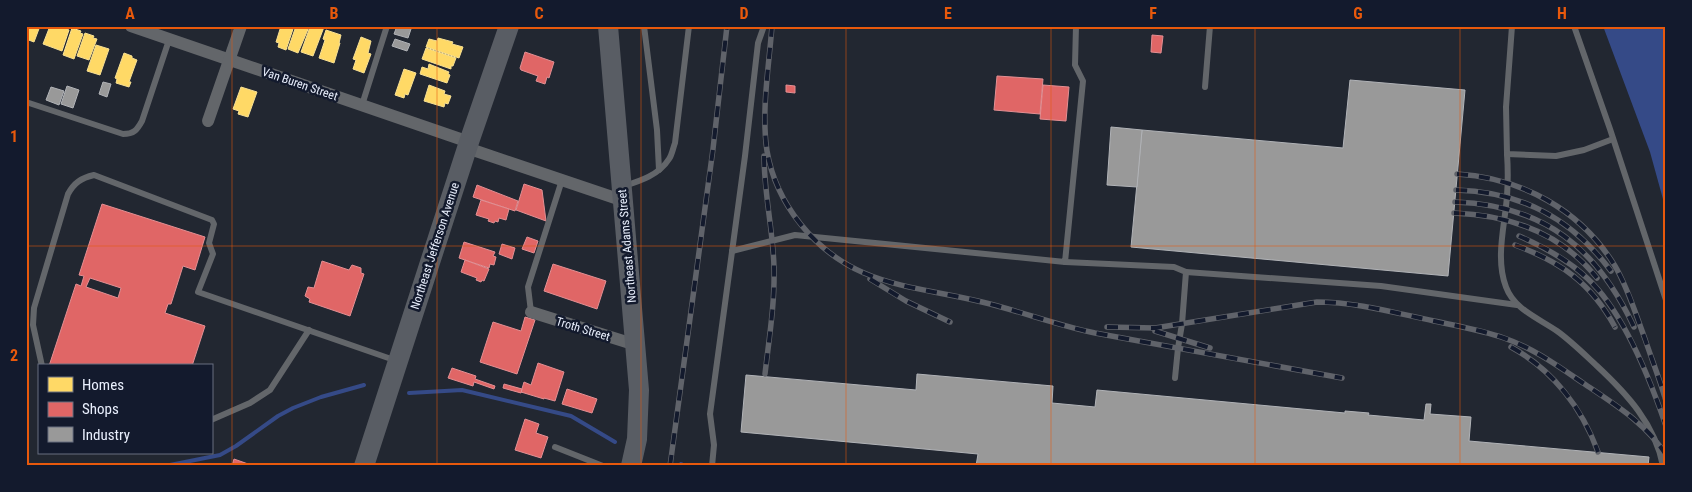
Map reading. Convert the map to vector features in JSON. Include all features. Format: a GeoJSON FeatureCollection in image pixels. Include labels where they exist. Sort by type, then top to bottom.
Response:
{"type":"FeatureCollection","features":[{"type":"Feature","properties":{"kind":"main road","name":"Northeast Jefferson Avenue"},"geometry":{"type":"LineString","coordinates":[[364,466],[468,145],[509,26]]}},
{"type":"Feature","properties":{"kind":"main road","name":"Northeast Adams Street"},"geometry":{"type":"LineString","coordinates":[[608,31],[639,390],[637,439],[631,466]]}},
{"type":"Feature","properties":{"kind":"street","name":"Van Buren Street"},"geometry":{"type":"LineString","coordinates":[[131,26],[362,105],[562,180],[623,194]]}},
{"type":"Feature","properties":{"kind":"street"},"geometry":{"type":"LineString","coordinates":[[208,121],[241,26]]}},
{"type":"Feature","properties":{"kind":"street","name":"Troth Street"},"geometry":{"type":"LineString","coordinates":[[531,312],[636,345]]}},
{"type":"Feature","properties":{"kind":"lane"},"geometry":{"type":"LineString","coordinates":[[362,105],[387,26]]}},
{"type":"Feature","properties":{"kind":"lane"},"geometry":{"type":"LineString","coordinates":[[644,26],[657,130],[659,170]]}},
{"type":"Feature","properties":{"kind":"lane"},"geometry":{"type":"LineString","coordinates":[[623,194],[659,170],[670,159],[675,143],[689,26]]}},
{"type":"Feature","properties":{"kind":"lane"},"geometry":{"type":"LineString","coordinates":[[712,466],[714,445],[710,414],[758,43],[764,26]]}},
{"type":"Feature","properties":{"kind":"lane"},"geometry":{"type":"LineString","coordinates":[[1065,262],[1083,81],[1075,64],[1076,26]]}},
{"type":"Feature","properties":{"kind":"lane"},"geometry":{"type":"LineString","coordinates":[[1205,88],[1210,26]]}},
{"type":"Feature","properties":{"kind":"lane"},"geometry":{"type":"LineString","coordinates":[[1512,26],[1506,107],[1508,182],[1501,260],[1506,286],[1511,298],[1517,305],[1558,331],[1586,355],[1630,398],[1656,442],[1663,466]]}},
{"type":"Feature","properties":{"kind":"lane"},"geometry":{"type":"LineString","coordinates":[[1574,26],[1614,139],[1666,300]]}},
{"type":"Feature","properties":{"kind":"lane"},"geometry":{"type":"LineString","coordinates":[[26,102],[123,134],[130,134],[136,131],[142,121],[169,40]]}},
{"type":"Feature","properties":{"kind":"lane"},"geometry":{"type":"LineString","coordinates":[[1508,154],[1556,156],[1584,150],[1614,139]]}},
{"type":"Feature","properties":{"kind":"lane"},"geometry":{"type":"LineString","coordinates":[[42,364],[33,325],[34,308],[68,194],[72,186],[79,180],[94,176],[212,220],[214,224],[209,243],[213,254],[198,292],[398,361]]}},
{"type":"Feature","properties":{"kind":"lane"},"geometry":{"type":"LineString","coordinates":[[531,312],[528,287],[562,180]]}},
{"type":"Feature","properties":{"kind":"lane"},"geometry":{"type":"LineString","coordinates":[[732,251],[795,236],[1065,262],[1174,267],[1186,272],[1381,286],[1517,305]]}},
{"type":"Feature","properties":{"kind":"lane"},"geometry":{"type":"LineString","coordinates":[[1175,378],[1186,272]]}},
{"type":"Feature","properties":{"kind":"lane"},"geometry":{"type":"LineString","coordinates":[[212,420],[250,403],[270,390],[309,330]]}},
{"type":"Feature","properties":{"kind":"lane"},"geometry":{"type":"LineString","coordinates":[[555,447],[603,466]]}},
{"type":"Feature","properties":{"kind":"water"},"geometry":{"type":"Polygon","coordinates":[[[1603,26],[1666,26],[1666,210],[1650,152],[1603,26]]]}},
{"type":"Feature","properties":{"kind":"building: Homes"},"geometry":{"type":"Polygon","coordinates":[[[26,26],[40,26],[34,42],[26,39],[26,26]]]}},
{"type":"Feature","properties":{"kind":"building: Homes"},"geometry":{"type":"Polygon","coordinates":[[[50,26],[60,26],[69,30],[62,51],[43,44],[50,26]]]}},
{"type":"Feature","properties":{"kind":"building: Homes"},"geometry":{"type":"Polygon","coordinates":[[[281,26],[294,26],[286,50],[278,47],[279,43],[276,42],[281,26]]]}},
{"type":"Feature","properties":{"kind":"building: Homes"},"geometry":{"type":"Polygon","coordinates":[[[296,26],[309,27],[298,53],[288,49],[296,26]]]}},
{"type":"Feature","properties":{"kind":"building: Homes"},"geometry":{"type":"Polygon","coordinates":[[[314,26],[324,27],[313,56],[301,52],[310,27],[313,28],[314,26]]]}},
{"type":"Feature","properties":{"kind":"building: Homes"},"geometry":{"type":"Polygon","coordinates":[[[72,28],[81,31],[80,33],[83,34],[74,59],[63,55],[72,28]]]}},
{"type":"Feature","properties":{"kind":"building: Homes"},"geometry":{"type":"Polygon","coordinates":[[[326,30],[341,35],[334,63],[319,58],[326,30]]]}},
{"type":"Feature","properties":{"kind":"building: Homes"},"geometry":{"type":"Polygon","coordinates":[[[85,33],[97,39],[89,60],[77,56],[85,33]]]}},
{"type":"Feature","properties":{"kind":"building: Homes"},"geometry":{"type":"Polygon","coordinates":[[[361,37],[371,41],[368,53],[371,54],[364,73],[353,69],[356,60],[353,59],[361,37]]]}},
{"type":"Feature","properties":{"kind":"building: Homes"},"geometry":{"type":"Polygon","coordinates":[[[438,38],[463,47],[459,58],[426,47],[429,39],[437,41],[438,38]]]}},
{"type":"Feature","properties":{"kind":"building: Homes"},"geometry":{"type":"Polygon","coordinates":[[[96,45],[109,49],[100,75],[87,71],[96,45]]]}},
{"type":"Feature","properties":{"kind":"building: Homes"},"geometry":{"type":"Polygon","coordinates":[[[426,48],[456,58],[451,69],[422,59],[426,48]]]}},
{"type":"Feature","properties":{"kind":"building: Homes"},"geometry":{"type":"Polygon","coordinates":[[[124,53],[137,60],[129,87],[116,83],[117,79],[115,78],[124,53]]]}},
{"type":"Feature","properties":{"kind":"building: Homes"},"geometry":{"type":"Polygon","coordinates":[[[429,64],[449,72],[448,74],[450,75],[447,83],[420,74],[422,67],[428,69],[429,64]]]}},
{"type":"Feature","properties":{"kind":"building: Homes"},"geometry":{"type":"Polygon","coordinates":[[[404,69],[416,73],[408,95],[405,94],[404,98],[395,95],[404,69]]]}},
{"type":"Feature","properties":{"kind":"building: Homes"},"geometry":{"type":"Polygon","coordinates":[[[429,85],[445,91],[444,94],[451,96],[448,104],[445,103],[444,107],[424,101],[429,85]]]}},
{"type":"Feature","properties":{"kind":"building: Homes"},"geometry":{"type":"Polygon","coordinates":[[[241,87],[257,92],[248,117],[238,114],[239,111],[233,109],[241,87]]]}},
{"type":"Feature","properties":{"kind":"building: Shops"},"geometry":{"type":"Polygon","coordinates":[[[1152,35],[1163,36],[1161,53],[1151,52],[1152,35]]]}},
{"type":"Feature","properties":{"kind":"building: Shops"},"geometry":{"type":"Polygon","coordinates":[[[525,52],[554,62],[545,84],[536,81],[538,76],[521,70],[525,52]]]}},
{"type":"Feature","properties":{"kind":"building: Shops"},"geometry":{"type":"Polygon","coordinates":[[[997,76],[1043,79],[1040,114],[994,110],[997,76]]]}},
{"type":"Feature","properties":{"kind":"building: Shops"},"geometry":{"type":"Polygon","coordinates":[[[786,85],[795,86],[795,93],[786,92],[786,85]]]}},
{"type":"Feature","properties":{"kind":"building: Shops"},"geometry":{"type":"Polygon","coordinates":[[[1043,85],[1069,87],[1066,121],[1040,119],[1043,85]]]}},
{"type":"Feature","properties":{"kind":"building: Shops"},"geometry":{"type":"Polygon","coordinates":[[[524,184],[542,190],[546,221],[516,210],[524,184]]]}},
{"type":"Feature","properties":{"kind":"building: Shops"},"geometry":{"type":"Polygon","coordinates":[[[477,185],[518,201],[515,211],[473,197],[477,185]]]}},
{"type":"Feature","properties":{"kind":"building: Shops"},"geometry":{"type":"Polygon","coordinates":[[[481,200],[509,209],[506,220],[499,218],[498,222],[495,221],[494,223],[488,221],[489,219],[476,215],[481,200]]]}},
{"type":"Feature","properties":{"kind":"building: Shops"},"geometry":{"type":"Polygon","coordinates":[[[102,204],[205,237],[195,270],[183,266],[171,304],[168,304],[165,313],[205,326],[193,364],[50,364],[76,284],[81,286],[84,276],[79,275],[102,204]],[[90,278],[86,287],[118,298],[121,288],[90,278]]]}},
{"type":"Feature","properties":{"kind":"building: Shops"},"geometry":{"type":"Polygon","coordinates":[[[527,237],[538,241],[534,253],[522,249],[527,237]]]}},
{"type":"Feature","properties":{"kind":"building: Shops"},"geometry":{"type":"Polygon","coordinates":[[[464,242],[495,252],[493,256],[496,257],[494,265],[490,264],[489,268],[459,258],[464,242]]]}},
{"type":"Feature","properties":{"kind":"building: Shops"},"geometry":{"type":"Polygon","coordinates":[[[502,244],[515,248],[512,259],[499,254],[502,244]]]}},
{"type":"Feature","properties":{"kind":"building: Shops"},"geometry":{"type":"Polygon","coordinates":[[[465,260],[489,269],[484,281],[482,280],[481,282],[476,280],[477,278],[461,272],[465,260]]]}},
{"type":"Feature","properties":{"kind":"building: Shops"},"geometry":{"type":"Polygon","coordinates":[[[322,261],[349,270],[352,265],[361,268],[361,273],[364,274],[350,316],[309,302],[310,299],[305,296],[308,287],[314,288],[322,261]]]}},
{"type":"Feature","properties":{"kind":"building: Shops"},"geometry":{"type":"Polygon","coordinates":[[[553,264],[606,281],[597,309],[544,291],[553,264]]]}},
{"type":"Feature","properties":{"kind":"building: Shops"},"geometry":{"type":"Polygon","coordinates":[[[525,317],[535,320],[517,374],[480,362],[493,322],[521,331],[525,317]]]}},
{"type":"Feature","properties":{"kind":"building: Shops"},"geometry":{"type":"Polygon","coordinates":[[[538,363],[564,372],[555,401],[521,392],[524,382],[531,385],[538,363]]]}},
{"type":"Feature","properties":{"kind":"building: Shops"},"geometry":{"type":"Polygon","coordinates":[[[452,368],[476,376],[475,379],[495,386],[494,389],[474,382],[473,386],[448,378],[452,368]]]}},
{"type":"Feature","properties":{"kind":"building: Shops"},"geometry":{"type":"Polygon","coordinates":[[[504,384],[522,389],[521,393],[503,388],[504,384]]]}},
{"type":"Feature","properties":{"kind":"building: Shops"},"geometry":{"type":"Polygon","coordinates":[[[567,389],[597,399],[592,413],[562,404],[567,389]]]}},
{"type":"Feature","properties":{"kind":"building: Shops"},"geometry":{"type":"Polygon","coordinates":[[[525,419],[539,424],[536,433],[548,437],[541,458],[515,450],[525,419]]]}},
{"type":"Feature","properties":{"kind":"building: Shops"},"geometry":{"type":"Polygon","coordinates":[[[234,459],[251,465],[232,466],[234,459]]]}},
{"type":"Feature","properties":{"kind":"building: Industry"},"geometry":{"type":"Polygon","coordinates":[[[397,26],[412,26],[408,38],[394,34],[397,26]]]}},
{"type":"Feature","properties":{"kind":"building: Industry"},"geometry":{"type":"Polygon","coordinates":[[[395,39],[410,44],[407,51],[392,46],[395,39]]]}},
{"type":"Feature","properties":{"kind":"building: Industry"},"geometry":{"type":"Polygon","coordinates":[[[1350,80],[1465,90],[1448,276],[1131,247],[1142,130],[1343,148],[1350,80]]]}},
{"type":"Feature","properties":{"kind":"building: Industry"},"geometry":{"type":"Polygon","coordinates":[[[103,82],[111,84],[107,97],[99,94],[103,82]]]}},
{"type":"Feature","properties":{"kind":"building: Industry"},"geometry":{"type":"Polygon","coordinates":[[[67,86],[79,90],[73,108],[61,104],[67,86]]]}},
{"type":"Feature","properties":{"kind":"building: Industry"},"geometry":{"type":"Polygon","coordinates":[[[51,87],[64,91],[59,105],[46,100],[51,87]]]}},
{"type":"Feature","properties":{"kind":"building: Industry"},"geometry":{"type":"Polygon","coordinates":[[[1111,127],[1142,130],[1137,187],[1107,185],[1111,127]]]}},
{"type":"Feature","properties":{"kind":"building: Industry"},"geometry":{"type":"Polygon","coordinates":[[[917,374],[1053,386],[1052,403],[1095,407],[1097,390],[1345,413],[1345,411],[1369,413],[1368,415],[1424,420],[1426,404],[1431,404],[1430,414],[1471,417],[1469,441],[1649,457],[1648,466],[976,466],[978,454],[741,432],[746,375],[916,390],[917,374]]]}},
{"type":"Feature","properties":{"kind":"waterway"},"geometry":{"type":"LineString","coordinates":[[43,465],[170,465],[220,455],[293,408],[321,397],[364,385]]}},
{"type":"Feature","properties":{"kind":"waterway"},"geometry":{"type":"LineString","coordinates":[[409,393],[462,390],[571,416],[615,442]]}},
{"type":"Feature","properties":{"kind":"waterway"},"geometry":{"type":"LineString","coordinates":[[681,464],[685,466]]}},
{"type":"Feature","properties":{"kind":"railway"},"geometry":{"type":"LineString","coordinates":[[670,466],[713,149],[727,26]]}},
{"type":"Feature","properties":{"kind":"railway"},"geometry":{"type":"LineString","coordinates":[[772,26],[765,120],[767,151],[772,171],[779,189],[800,224],[829,253],[846,264],[864,273],[907,287],[982,302],[1081,330],[1342,378]]}},
{"type":"Feature","properties":{"kind":"railway"},"geometry":{"type":"LineString","coordinates":[[764,156],[774,280],[765,374]]}},
{"type":"Feature","properties":{"kind":"railway"},"geometry":{"type":"LineString","coordinates":[[1457,174],[1504,182],[1548,200],[1567,213],[1601,246],[1615,266],[1632,302],[1666,401]]}},
{"type":"Feature","properties":{"kind":"railway"},"geometry":{"type":"LineString","coordinates":[[1456,190],[1502,196],[1543,211],[1579,236],[1596,252],[1611,271]]}},
{"type":"Feature","properties":{"kind":"railway"},"geometry":{"type":"LineString","coordinates":[[1455,202],[1487,205],[1515,212],[1541,222],[1564,236],[1585,254],[1603,275],[1634,327]]}},
{"type":"Feature","properties":{"kind":"railway"},"geometry":{"type":"LineString","coordinates":[[1454,213],[1494,218],[1533,229],[1567,249],[1583,262],[1597,278]]}},
{"type":"Feature","properties":{"kind":"railway"},"geometry":{"type":"LineString","coordinates":[[1519,236],[1563,259],[1587,278],[1600,292],[1624,327],[1644,367],[1666,426]]}},
{"type":"Feature","properties":{"kind":"railway"},"geometry":{"type":"LineString","coordinates":[[1515,245],[1547,259],[1573,276],[1596,298],[1615,327]]}},
{"type":"Feature","properties":{"kind":"railway"},"geometry":{"type":"LineString","coordinates":[[870,279],[906,301],[950,322]]}},
{"type":"Feature","properties":{"kind":"railway"},"geometry":{"type":"LineString","coordinates":[[1107,327],[1155,328],[1317,302],[1332,302],[1390,311],[1469,328],[1515,342],[1555,364],[1629,415],[1649,433],[1666,455]]}},
{"type":"Feature","properties":{"kind":"railway"},"geometry":{"type":"LineString","coordinates":[[1155,331],[1210,348]]}},
{"type":"Feature","properties":{"kind":"railway"},"geometry":{"type":"LineString","coordinates":[[1511,347],[1540,367],[1564,392],[1584,420],[1598,452]]}}]}
